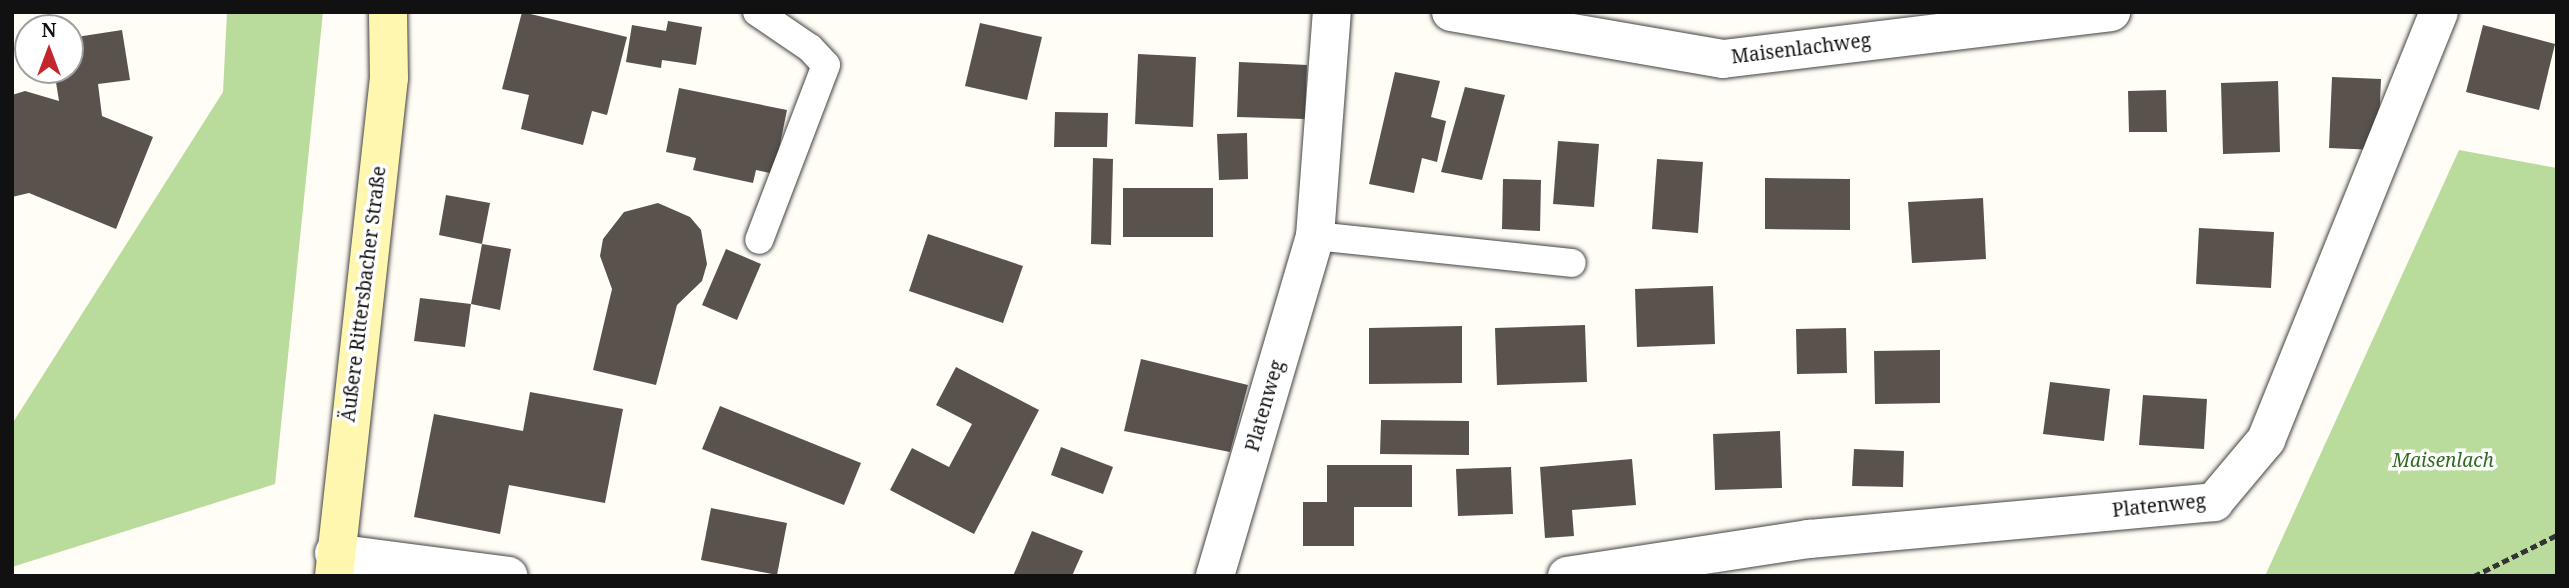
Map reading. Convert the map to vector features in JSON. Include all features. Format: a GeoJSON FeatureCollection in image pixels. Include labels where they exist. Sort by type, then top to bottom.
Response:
{"type":"FeatureCollection","features":[{"type":"Feature","properties":{"kind":"main road","name":"Äußere Rittersbacher Straße"},"geometry":{"type":"LineString","coordinates":[[334,564],[387,89],[388,12]]}},
{"type":"Feature","properties":{"kind":"street","name":"Platenweg"},"geometry":{"type":"LineString","coordinates":[[1215,576],[1315,236],[1332,12]]}},
{"type":"Feature","properties":{"kind":"street","name":"Maisenlachweg"},"geometry":{"type":"LineString","coordinates":[[1451,12],[1723,59],[2111,12]]}},
{"type":"Feature","properties":{"kind":"street","name":"Platenweg"},"geometry":{"type":"LineString","coordinates":[[1567,576],[1809,539],[2214,502],[2266,440],[2439,12]]}},
{"type":"Feature","properties":{"kind":"street"},"geometry":{"type":"LineString","coordinates":[[334,564],[508,576]]}},
{"type":"Feature","properties":{"kind":"lane"},"geometry":{"type":"LineString","coordinates":[[757,12],[810,48],[826,65],[759,240]]}},
{"type":"Feature","properties":{"kind":"lane"},"geometry":{"type":"LineString","coordinates":[[1315,236],[1572,263]]}},
{"type":"Feature","properties":{"kind":"path"},"geometry":{"type":"LineString","coordinates":[[2474,576],[2557,536]]}},
{"type":"Feature","properties":{"kind":"green space"},"geometry":{"type":"Polygon","coordinates":[[[227,12],[323,12],[275,484],[12,567],[12,424],[223,92],[227,12]]]}},
{"type":"Feature","properties":{"kind":"green space","name":"Maisenlach"},"geometry":{"type":"Polygon","coordinates":[[[2459,150],[2557,168],[2557,576],[2265,576],[2459,150]]]}},
{"type":"Feature","properties":{"kind":"building"},"geometry":{"type":"Polygon","coordinates":[[[522,12],[627,37],[607,115],[592,111],[583,145],[521,129],[529,95],[502,89],[522,12]]]}},
{"type":"Feature","properties":{"kind":"building"},"geometry":{"type":"Polygon","coordinates":[[[668,21],[702,27],[696,65],[662,60],[661,68],[626,62],[632,25],[666,31],[668,21]]]}},
{"type":"Feature","properties":{"kind":"building"},"geometry":{"type":"Polygon","coordinates":[[[980,23],[1042,37],[1027,100],[965,86],[980,23]]]}},
{"type":"Feature","properties":{"kind":"building"},"geometry":{"type":"Polygon","coordinates":[[[2483,25],[2555,44],[2539,110],[2466,92],[2483,25]]]}},
{"type":"Feature","properties":{"kind":"building"},"geometry":{"type":"Polygon","coordinates":[[[122,30],[130,80],[98,84],[102,116],[153,137],[116,229],[29,193],[12,197],[12,95],[25,91],[59,101],[56,84],[84,84],[84,36],[122,30]]]}},
{"type":"Feature","properties":{"kind":"building"},"geometry":{"type":"Polygon","coordinates":[[[1138,54],[1196,57],[1193,127],[1135,124],[1138,54]]]}},
{"type":"Feature","properties":{"kind":"building"},"geometry":{"type":"Polygon","coordinates":[[[1239,62],[1307,65],[1305,119],[1237,117],[1239,62]]]}},
{"type":"Feature","properties":{"kind":"building"},"geometry":{"type":"Polygon","coordinates":[[[1395,72],[1440,81],[1431,117],[1446,121],[1437,162],[1422,158],[1414,193],[1369,184],[1395,72]]]}},
{"type":"Feature","properties":{"kind":"building"},"geometry":{"type":"Polygon","coordinates":[[[2332,77],[2381,79],[2378,150],[2329,148],[2332,77]]]}},
{"type":"Feature","properties":{"kind":"building"},"geometry":{"type":"Polygon","coordinates":[[[2278,81],[2280,152],[2223,154],[2221,83],[2278,81]]]}},
{"type":"Feature","properties":{"kind":"building"},"geometry":{"type":"Polygon","coordinates":[[[1465,87],[1505,95],[1482,180],[1441,172],[1465,87]]]}},
{"type":"Feature","properties":{"kind":"building"},"geometry":{"type":"Polygon","coordinates":[[[679,88],[787,110],[774,174],[756,170],[753,183],[693,170],[696,158],[666,152],[679,88]]]}},
{"type":"Feature","properties":{"kind":"building"},"geometry":{"type":"Polygon","coordinates":[[[2166,90],[2167,132],[2129,132],[2128,91],[2166,90]]]}},
{"type":"Feature","properties":{"kind":"building"},"geometry":{"type":"Polygon","coordinates":[[[1055,112],[1108,113],[1107,147],[1054,147],[1055,112]]]}},
{"type":"Feature","properties":{"kind":"building"},"geometry":{"type":"Polygon","coordinates":[[[1247,133],[1248,179],[1219,180],[1217,134],[1247,133]]]}},
{"type":"Feature","properties":{"kind":"building"},"geometry":{"type":"Polygon","coordinates":[[[1558,141],[1599,144],[1594,207],[1553,204],[1558,141]]]}},
{"type":"Feature","properties":{"kind":"building"},"geometry":{"type":"Polygon","coordinates":[[[1093,158],[1113,159],[1111,245],[1091,244],[1093,158]]]}},
{"type":"Feature","properties":{"kind":"building"},"geometry":{"type":"Polygon","coordinates":[[[1657,159],[1703,162],[1698,233],[1652,229],[1657,159]]]}},
{"type":"Feature","properties":{"kind":"building"},"geometry":{"type":"Polygon","coordinates":[[[1765,178],[1850,179],[1850,230],[1765,229],[1765,178]]]}},
{"type":"Feature","properties":{"kind":"building"},"geometry":{"type":"Polygon","coordinates":[[[1503,179],[1541,180],[1540,231],[1502,229],[1503,179]]]}},
{"type":"Feature","properties":{"kind":"building"},"geometry":{"type":"Polygon","coordinates":[[[1123,188],[1213,188],[1213,237],[1123,237],[1123,188]]]}},
{"type":"Feature","properties":{"kind":"building"},"geometry":{"type":"Polygon","coordinates":[[[446,195],[490,203],[482,244],[439,235],[446,195]]]}},
{"type":"Feature","properties":{"kind":"building"},"geometry":{"type":"Polygon","coordinates":[[[1983,198],[1986,259],[1912,263],[1908,202],[1983,198]]]}},
{"type":"Feature","properties":{"kind":"building"},"geometry":{"type":"Polygon","coordinates":[[[658,203],[690,217],[701,230],[707,264],[702,281],[677,305],[656,385],[593,370],[612,289],[600,256],[603,239],[624,212],[658,203]]]}},
{"type":"Feature","properties":{"kind":"building"},"geometry":{"type":"Polygon","coordinates":[[[2199,228],[2274,232],[2271,288],[2196,284],[2199,228]]]}},
{"type":"Feature","properties":{"kind":"building"},"geometry":{"type":"Polygon","coordinates":[[[928,234],[1023,266],[1003,323],[909,291],[928,234]]]}},
{"type":"Feature","properties":{"kind":"building"},"geometry":{"type":"Polygon","coordinates":[[[482,244],[511,249],[500,310],[471,304],[482,244]]]}},
{"type":"Feature","properties":{"kind":"building"},"geometry":{"type":"Polygon","coordinates":[[[726,249],[761,264],[737,320],[702,305],[726,249]]]}},
{"type":"Feature","properties":{"kind":"building"},"geometry":{"type":"Polygon","coordinates":[[[1713,286],[1715,344],[1637,347],[1635,289],[1713,286]]]}},
{"type":"Feature","properties":{"kind":"building"},"geometry":{"type":"Polygon","coordinates":[[[420,298],[471,304],[465,347],[414,341],[420,298]]]}},
{"type":"Feature","properties":{"kind":"building"},"geometry":{"type":"Polygon","coordinates":[[[1585,325],[1587,382],[1497,385],[1495,328],[1585,325]]]}},
{"type":"Feature","properties":{"kind":"building"},"geometry":{"type":"Polygon","coordinates":[[[1462,326],[1462,383],[1369,384],[1369,328],[1462,326]]]}},
{"type":"Feature","properties":{"kind":"building"},"geometry":{"type":"Polygon","coordinates":[[[1846,328],[1847,373],[1797,374],[1796,329],[1846,328]]]}},
{"type":"Feature","properties":{"kind":"building"},"geometry":{"type":"Polygon","coordinates":[[[1940,350],[1940,403],[1875,404],[1874,351],[1940,350]]]}},
{"type":"Feature","properties":{"kind":"building"},"geometry":{"type":"Polygon","coordinates":[[[1141,359],[1248,385],[1230,452],[1124,431],[1141,359]]]}},
{"type":"Feature","properties":{"kind":"building"},"geometry":{"type":"Polygon","coordinates":[[[956,367],[1039,410],[974,534],[890,490],[912,448],[949,467],[972,424],[936,405],[956,367]]]}},
{"type":"Feature","properties":{"kind":"building"},"geometry":{"type":"Polygon","coordinates":[[[2050,382],[2110,389],[2104,441],[2043,434],[2050,382]]]}},
{"type":"Feature","properties":{"kind":"building"},"geometry":{"type":"Polygon","coordinates":[[[530,392],[623,409],[605,503],[509,485],[500,534],[414,517],[434,414],[523,431],[530,392]]]}},
{"type":"Feature","properties":{"kind":"building"},"geometry":{"type":"Polygon","coordinates":[[[2143,395],[2207,399],[2204,449],[2139,445],[2143,395]]]}},
{"type":"Feature","properties":{"kind":"building"},"geometry":{"type":"Polygon","coordinates":[[[720,406],[861,463],[844,505],[702,449],[720,406]]]}},
{"type":"Feature","properties":{"kind":"building"},"geometry":{"type":"Polygon","coordinates":[[[1381,420],[1469,421],[1469,455],[1380,454],[1381,420]]]}},
{"type":"Feature","properties":{"kind":"building"},"geometry":{"type":"Polygon","coordinates":[[[1780,431],[1782,488],[1715,490],[1713,434],[1780,431]]]}},
{"type":"Feature","properties":{"kind":"building"},"geometry":{"type":"Polygon","coordinates":[[[1061,447],[1113,467],[1103,494],[1051,475],[1061,447]]]}},
{"type":"Feature","properties":{"kind":"building"},"geometry":{"type":"Polygon","coordinates":[[[1854,449],[1904,451],[1903,487],[1852,486],[1854,449]]]}},
{"type":"Feature","properties":{"kind":"building"},"geometry":{"type":"Polygon","coordinates":[[[1632,459],[1636,505],[1572,510],[1574,536],[1545,538],[1540,467],[1632,459]]]}},
{"type":"Feature","properties":{"kind":"building"},"geometry":{"type":"Polygon","coordinates":[[[1327,465],[1412,465],[1412,507],[1354,507],[1354,546],[1303,546],[1303,502],[1327,502],[1327,465]]]}},
{"type":"Feature","properties":{"kind":"building"},"geometry":{"type":"Polygon","coordinates":[[[1511,467],[1513,514],[1458,516],[1456,469],[1511,467]]]}},
{"type":"Feature","properties":{"kind":"building"},"geometry":{"type":"Polygon","coordinates":[[[711,508],[787,523],[777,575],[701,560],[711,508]]]}},
{"type":"Feature","properties":{"kind":"building"},"geometry":{"type":"Polygon","coordinates":[[[1032,531],[1083,551],[1072,576],[1013,576],[1032,531]]]}}]}
